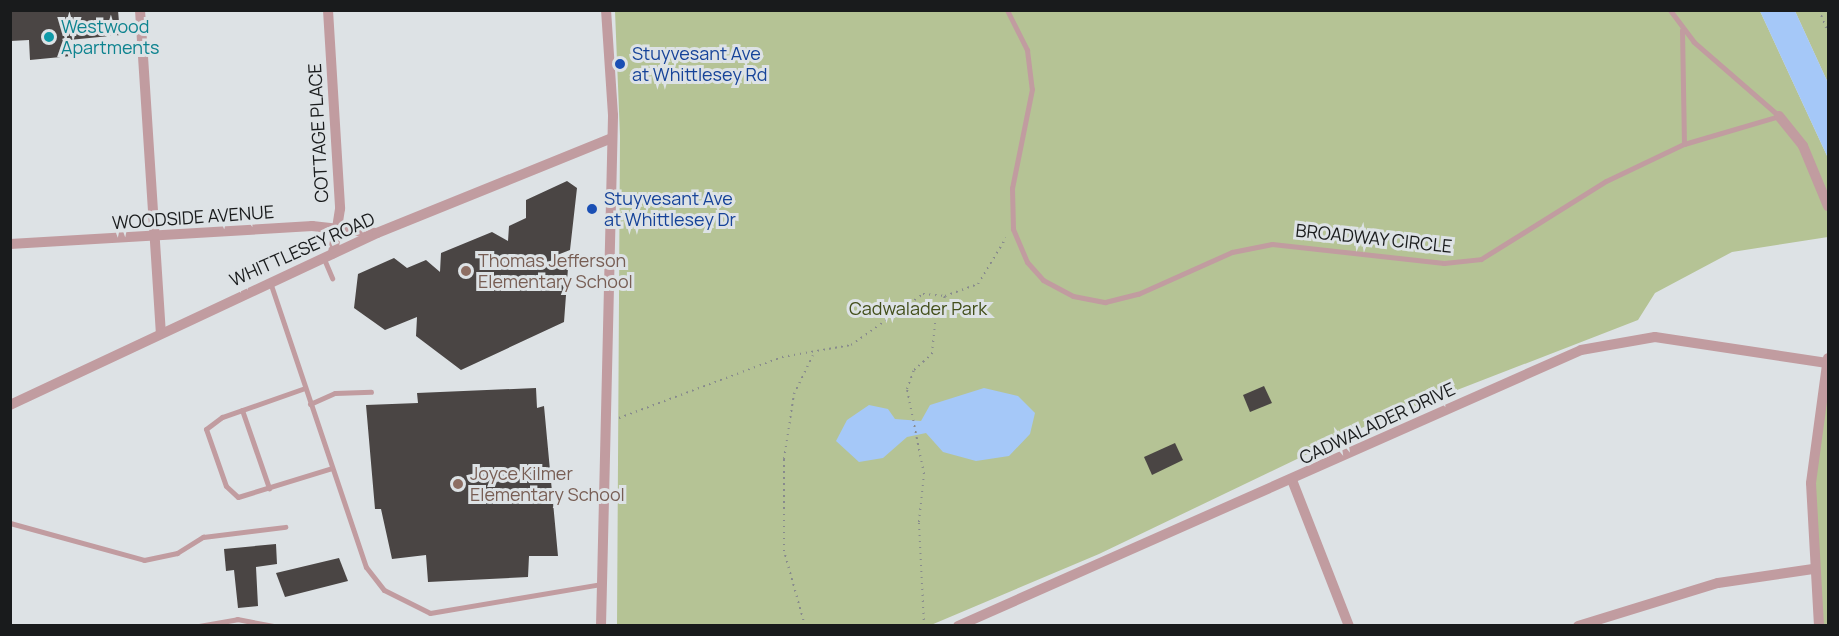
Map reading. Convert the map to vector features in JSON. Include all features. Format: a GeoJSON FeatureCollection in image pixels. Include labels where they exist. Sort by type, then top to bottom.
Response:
{"type":"FeatureCollection","features":[{"type":"Feature","properties":{"kind":"street"},"geometry":{"type":"LineString","coordinates":[[140,10],[161,332]]}},
{"type":"Feature","properties":{"kind":"street","name":"COTTAGE PLACE"},"geometry":{"type":"LineString","coordinates":[[328,10],[340,227],[328,255]]}},
{"type":"Feature","properties":{"kind":"street"},"geometry":{"type":"LineString","coordinates":[[602,626],[612,138],[606,10]]}},
{"type":"Feature","properties":{"kind":"street"},"geometry":{"type":"LineString","coordinates":[[1779,116],[1803,146],[1828,206]]}},
{"type":"Feature","properties":{"kind":"street","name":"WHITTLESEY ROAD"},"geometry":{"type":"LineString","coordinates":[[10,405],[161,332],[377,233],[612,138]]}},
{"type":"Feature","properties":{"kind":"street","name":"WOODSIDE AVENUE"},"geometry":{"type":"LineString","coordinates":[[10,244],[340,227],[377,233]]}},
{"type":"Feature","properties":{"kind":"street","name":"CADWALADER DRIVE"},"geometry":{"type":"LineString","coordinates":[[958,626],[1602,344],[1632,338],[1686,339],[1828,360]]}},
{"type":"Feature","properties":{"kind":"street"},"geometry":{"type":"LineString","coordinates":[[1818,626],[1813,569],[1811,483],[1828,360]]}},
{"type":"Feature","properties":{"kind":"street"},"geometry":{"type":"LineString","coordinates":[[1292,480],[1349,626]]}},
{"type":"Feature","properties":{"kind":"street"},"geometry":{"type":"LineString","coordinates":[[1578,626],[1696,589],[1813,569]]}},
{"type":"Feature","properties":{"kind":"lane","name":"BROADWAY CIRCLE"},"geometry":{"type":"LineString","coordinates":[[1006,10],[1027,50],[1032,89],[1012,188],[1012,222],[1036,274],[1059,291],[1091,301],[1138,294],[1232,252],[1272,244],[1463,263],[1499,252],[1606,181],[1684,144],[1779,116]]}},
{"type":"Feature","properties":{"kind":"lane"},"geometry":{"type":"LineString","coordinates":[[1670,10],[1682,29],[1779,116]]}},
{"type":"Feature","properties":{"kind":"lane"},"geometry":{"type":"LineString","coordinates":[[1682,29],[1684,144]]}},
{"type":"Feature","properties":{"kind":"lane"},"geometry":{"type":"LineString","coordinates":[[328,255],[332,278]]}},
{"type":"Feature","properties":{"kind":"lane"},"geometry":{"type":"LineString","coordinates":[[270,282],[366,567],[402,603],[430,613],[602,584]]}},
{"type":"Feature","properties":{"kind":"lane"},"geometry":{"type":"LineString","coordinates":[[305,388],[210,422],[206,429],[226,486],[238,497],[332,468]]}},
{"type":"Feature","properties":{"kind":"lane"},"geometry":{"type":"LineString","coordinates":[[310,404],[335,393],[371,392]]}},
{"type":"Feature","properties":{"kind":"lane"},"geometry":{"type":"LineString","coordinates":[[242,410],[269,488]]}},
{"type":"Feature","properties":{"kind":"lane"},"geometry":{"type":"LineString","coordinates":[[10,523],[144,560],[177,553],[202,537],[285,527]]}},
{"type":"Feature","properties":{"kind":"lane"},"geometry":{"type":"LineString","coordinates":[[199,626],[237,619],[273,626]]}},
{"type":"Feature","properties":{"kind":"path"},"geometry":{"type":"LineString","coordinates":[[1819,10],[1828,32]]}},
{"type":"Feature","properties":{"kind":"path"},"geometry":{"type":"LineString","coordinates":[[618,418],[782,357],[851,345],[922,294],[945,296],[978,284],[1012,222]]}},
{"type":"Feature","properties":{"kind":"path"},"geometry":{"type":"LineString","coordinates":[[924,626],[919,438],[908,388],[914,370],[932,354],[936,314],[945,296]]}},
{"type":"Feature","properties":{"kind":"path"},"geometry":{"type":"LineString","coordinates":[[805,626],[784,551],[784,459],[794,394],[813,353]]}},
{"type":"Feature","properties":{"kind":"green space","name":"Cadwalader Park"},"geometry":{"type":"Polygon","coordinates":[[[615,11],[1760,11],[1828,158],[1828,237],[1732,252],[1655,293],[1638,320],[1372,423],[1099,554],[931,625],[617,625],[620,136],[615,11]]]}},
{"type":"Feature","properties":{"kind":"green space"},"geometry":{"type":"Polygon","coordinates":[[[1795,11],[1828,11],[1828,83],[1795,11]]]}},
{"type":"Feature","properties":{"kind":"green space"},"geometry":{"type":"Polygon","coordinates":[[[1828,344],[1828,625],[1818,625],[1810,540],[1828,344]]]}},
{"type":"Feature","properties":{"kind":"water"},"geometry":{"type":"Polygon","coordinates":[[[1760,11],[1795,11],[1828,83],[1828,158],[1760,11]]]}},
{"type":"Feature","properties":{"kind":"water"},"geometry":{"type":"Polygon","coordinates":[[[984,388],[1018,396],[1035,413],[1030,434],[1009,456],[976,461],[943,452],[926,433],[907,437],[883,458],[859,462],[836,441],[847,420],[869,405],[888,409],[895,419],[921,421],[930,405],[984,388]]]}},
{"type":"Feature","properties":{"kind":"building","name":"Westwood Apartments"},"geometry":{"type":"Polygon","coordinates":[[[10,10],[118,10],[120,35],[69,40],[71,56],[30,60],[29,40],[10,41],[10,10]]]}},
{"type":"Feature","properties":{"kind":"building","name":"Thomas Jefferson Elementary School"},"geometry":{"type":"Polygon","coordinates":[[[567,181],[577,188],[570,250],[552,257],[568,268],[564,322],[461,370],[416,336],[417,317],[385,330],[354,308],[358,274],[394,258],[407,268],[426,260],[440,272],[441,253],[492,232],[508,241],[509,226],[526,218],[526,200],[567,181]]]}},
{"type":"Feature","properties":{"kind":"building"},"geometry":{"type":"Polygon","coordinates":[[[1264,386],[1272,403],[1250,412],[1243,395],[1264,386]]]}},
{"type":"Feature","properties":{"kind":"building"},"geometry":{"type":"Polygon","coordinates":[[[536,388],[537,408],[544,406],[558,556],[529,556],[528,577],[428,582],[426,555],[392,559],[381,509],[375,509],[366,405],[418,403],[417,393],[536,388]]]}},
{"type":"Feature","properties":{"kind":"building"},"geometry":{"type":"Polygon","coordinates":[[[1175,443],[1183,460],[1152,475],[1144,457],[1175,443]]]}},
{"type":"Feature","properties":{"kind":"building"},"geometry":{"type":"Polygon","coordinates":[[[276,544],[277,564],[256,567],[258,606],[238,608],[234,570],[226,571],[224,549],[276,544]]]}},
{"type":"Feature","properties":{"kind":"building"},"geometry":{"type":"Polygon","coordinates":[[[339,558],[348,581],[285,597],[276,573],[339,558]]]}},
{"type":"Feature","properties":{"kind":"place","name":"Westwood Apartments"},"geometry":{"type":"Point","coordinates":[49,37]}},
{"type":"Feature","properties":{"kind":"place","name":"Stuyvesant Ave at Whittlesey Rd"},"geometry":{"type":"Point","coordinates":[620,64]}},
{"type":"Feature","properties":{"kind":"place","name":"Stuyvesant Ave at Whittlesey Dr"},"geometry":{"type":"Point","coordinates":[592,209]}},
{"type":"Feature","properties":{"kind":"place","name":"Thomas Jefferson Elementary School"},"geometry":{"type":"Point","coordinates":[466,271]}},
{"type":"Feature","properties":{"kind":"place","name":"Joyce Kilmer Elementary School"},"geometry":{"type":"Point","coordinates":[458,484]}}]}
